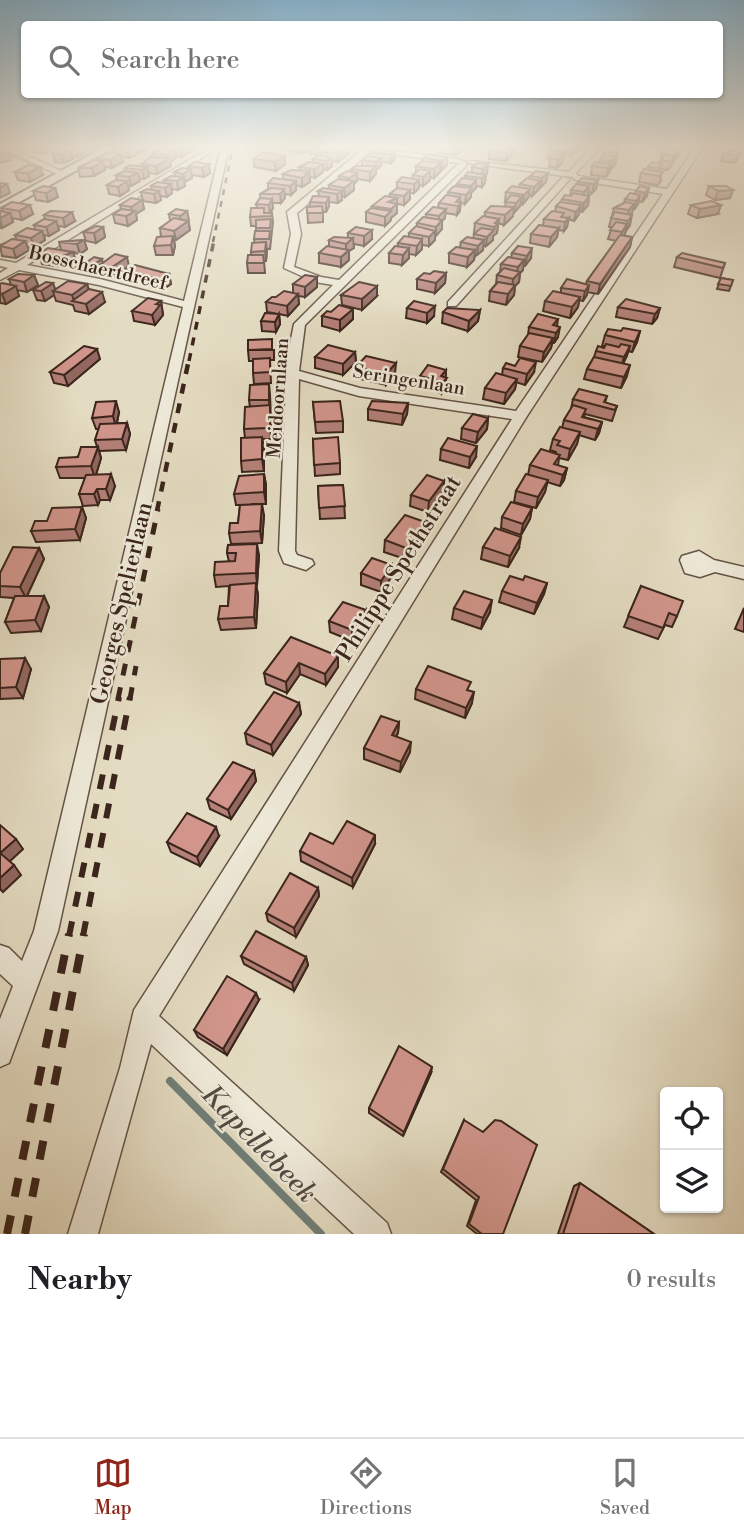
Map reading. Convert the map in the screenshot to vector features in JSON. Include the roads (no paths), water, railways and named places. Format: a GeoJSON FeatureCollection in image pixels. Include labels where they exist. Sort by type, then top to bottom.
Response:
{"type":"FeatureCollection","features":[{"type":"Feature","properties":{"kind":"street"},"geometry":{"type":"LineString","coordinates":[[0,278],[121,205]]}},
{"type":"Feature","properties":{"kind":"street","name":"Georges Spelierlaan"},"geometry":{"type":"LineString","coordinates":[[0,1054],[46,931],[212,205]]}},
{"type":"Feature","properties":{"kind":"street"},"geometry":{"type":"LineString","coordinates":[[301,205],[292,212],[296,234],[289,268],[319,280],[339,284]]}},
{"type":"Feature","properties":{"kind":"street","name":"Meidoornlaan"},"geometry":{"type":"LineString","coordinates":[[306,564],[290,559],[287,551],[293,373],[300,324],[421,205]]}},
{"type":"Feature","properties":{"kind":"street"},"geometry":{"type":"LineString","coordinates":[[452,304],[543,205]]}},
{"type":"Feature","properties":{"kind":"street","name":"Philippe Spethstraat"},"geometry":{"type":"LineString","coordinates":[[143,1019],[520,416],[660,205]]}},
{"type":"Feature","properties":{"kind":"street","name":"Bosschaertdreef"},"geometry":{"type":"LineString","coordinates":[[0,263],[100,282],[188,305]]}},
{"type":"Feature","properties":{"kind":"street","name":"Seringenlaan"},"geometry":{"type":"LineString","coordinates":[[293,373],[359,392],[520,416]]}},
{"type":"Feature","properties":{"kind":"street"},"geometry":{"type":"LineString","coordinates":[[709,565],[744,573]]}},
{"type":"Feature","properties":{"kind":"street"},"geometry":{"type":"LineString","coordinates":[[0,957],[26,981]]}},
{"type":"Feature","properties":{"kind":"street"},"geometry":{"type":"LineString","coordinates":[[83,1234],[133,1068],[143,1019]]}},
{"type":"Feature","properties":{"kind":"street"},"geometry":{"type":"LineString","coordinates":[[143,1019],[376,1234]]}},
{"type":"Feature","properties":{"kind":"waterway","name":"Kapellebeek"},"geometry":{"type":"LineString","coordinates":[[170,1081],[321,1234]]}},
{"type":"Feature","properties":{"kind":"railway"},"geometry":{"type":"LineString","coordinates":[[213,242],[221,205]]}},
{"type":"Feature","properties":{"kind":"railway"},"geometry":{"type":"LineString","coordinates":[[189,361],[214,240]]}},
{"type":"Feature","properties":{"kind":"railway"},"geometry":{"type":"LineString","coordinates":[[157,511],[189,359]]}},
{"type":"Feature","properties":{"kind":"railway"},"geometry":{"type":"LineString","coordinates":[[118,699],[158,509]]}},
{"type":"Feature","properties":{"kind":"railway"},"geometry":{"type":"LineString","coordinates":[[130,699],[136,666]]}},
{"type":"Feature","properties":{"kind":"railway"},"geometry":{"type":"LineString","coordinates":[[69,936],[119,697]]}},
{"type":"Feature","properties":{"kind":"railway"},"geometry":{"type":"LineString","coordinates":[[83,936],[130,697]]}},
{"type":"Feature","properties":{"kind":"railway"},"geometry":{"type":"LineString","coordinates":[[7,1234],[69,934]]}},
{"type":"Feature","properties":{"kind":"railway"},"geometry":{"type":"LineString","coordinates":[[25,1234],[84,934]]}}]}
